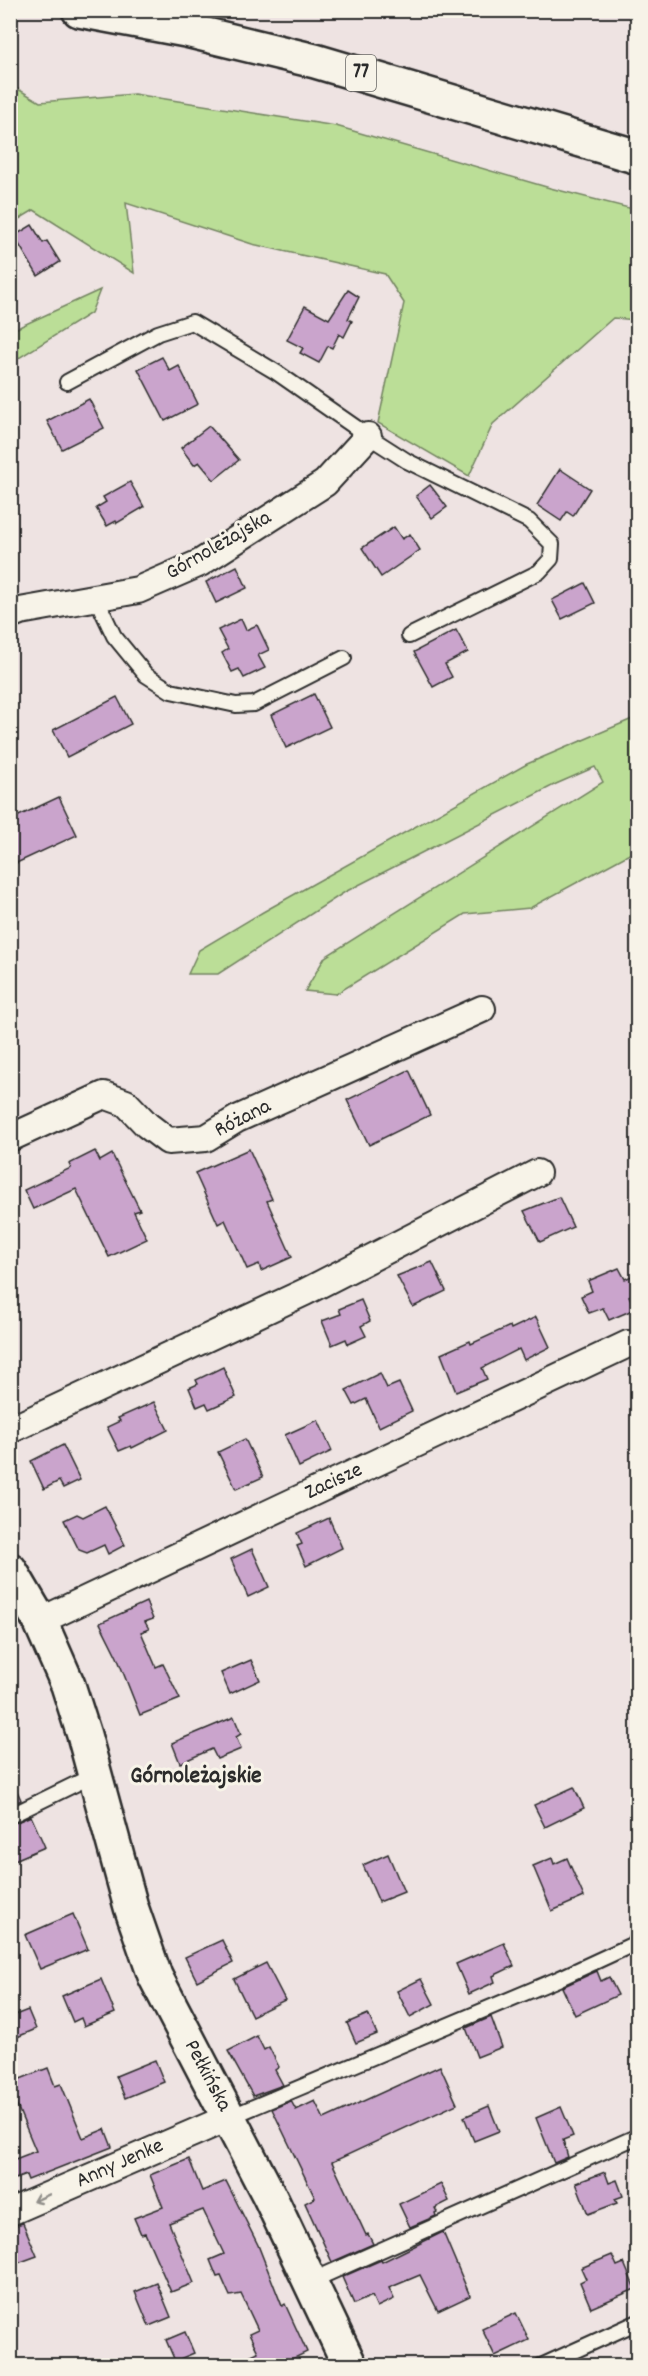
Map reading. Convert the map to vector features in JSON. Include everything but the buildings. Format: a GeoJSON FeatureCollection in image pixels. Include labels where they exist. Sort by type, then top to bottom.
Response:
{"type":"FeatureCollection","features":[{"type":"Feature","properties":{"kind":"street","name":"77"},"geometry":{"type":"LineString","coordinates":[[79,10],[186,30],[315,61],[638,157]]}},
{"type":"Feature","properties":{"kind":"street","name":"Górnoleżajska"},"geometry":{"type":"LineString","coordinates":[[10,615],[20,611],[138,591],[200,563],[325,483],[368,436]]}},
{"type":"Feature","properties":{"kind":"street","name":"Różana"},"geometry":{"type":"LineString","coordinates":[[10,1138],[104,1095],[126,1103],[147,1125],[168,1141],[206,1138],[237,1119],[482,1009]]}},
{"type":"Feature","properties":{"kind":"street"},"geometry":{"type":"LineString","coordinates":[[10,1430],[305,1293],[537,1173]]}},
{"type":"Feature","properties":{"kind":"street","name":"Zacisze"},"geometry":{"type":"LineString","coordinates":[[40,1621],[628,1344]]}},
{"type":"Feature","properties":{"kind":"street","name":"Pełkińska"},"geometry":{"type":"LineString","coordinates":[[10,1570],[40,1621],[68,1685],[144,1946],[174,2015],[230,2117],[350,2366]]}},
{"type":"Feature","properties":{"kind":"street","name":"Anny Jenke"},"geometry":{"type":"LineString","coordinates":[[10,2211],[230,2117]]}},
{"type":"Feature","properties":{"kind":"lane"},"geometry":{"type":"LineString","coordinates":[[66,382],[158,333],[192,322],[276,372],[407,461],[529,520],[552,544],[551,559],[538,572],[409,636]]}},
{"type":"Feature","properties":{"kind":"lane"},"geometry":{"type":"LineString","coordinates":[[96,598],[120,644],[146,675],[171,691],[236,705],[254,704],[344,658]]}},
{"type":"Feature","properties":{"kind":"lane"},"geometry":{"type":"LineString","coordinates":[[10,1816],[94,1775]]}},
{"type":"Feature","properties":{"kind":"lane"},"geometry":{"type":"LineString","coordinates":[[230,2117],[558,1979],[638,1942]]}},
{"type":"Feature","properties":{"kind":"lane"},"geometry":{"type":"LineString","coordinates":[[309,2282],[638,2136]]}},
{"type":"Feature","properties":{"kind":"lane"},"geometry":{"type":"LineString","coordinates":[[541,2366],[638,2322]]}},
{"type":"Feature","properties":{"kind":"green space"},"geometry":{"type":"Polygon","coordinates":[[[11,85],[40,102],[134,94],[336,126],[550,188],[637,210],[637,320],[613,318],[493,424],[469,476],[378,423],[404,303],[385,274],[252,244],[126,203],[134,273],[34,210],[11,224],[11,85]]]}},
{"type":"Feature","properties":{"kind":"green space"},"geometry":{"type":"Polygon","coordinates":[[[100,290],[91,313],[11,363],[11,321],[15,329],[100,290]]]}},
{"type":"Feature","properties":{"kind":"green space"},"geometry":{"type":"Polygon","coordinates":[[[637,717],[637,850],[530,908],[465,914],[336,994],[305,991],[325,957],[603,782],[595,767],[556,784],[345,892],[218,974],[188,974],[199,950],[263,912],[527,764],[637,717]]]}},
{"type":"Feature","properties":{"kind":"district","name":"Górnoleżajskie"},"geometry":{"type":"Point","coordinates":[196,1777]}}]}
